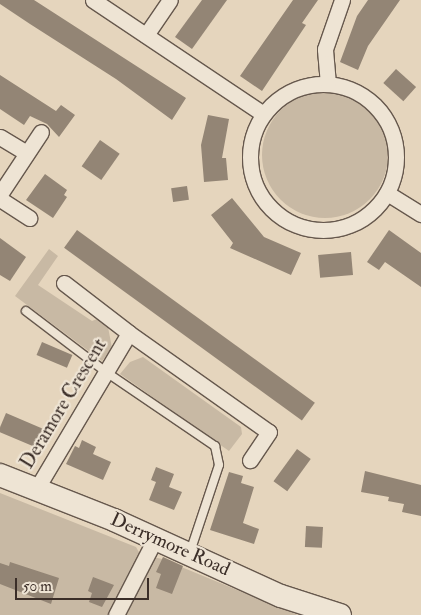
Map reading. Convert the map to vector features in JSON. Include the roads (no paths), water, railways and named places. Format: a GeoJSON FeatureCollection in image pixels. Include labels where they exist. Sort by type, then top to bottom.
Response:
{"type":"FeatureCollection","features":[{"type":"Feature","properties":{"kind":"main road","name":"Derrymore Road"},"geometry":{"type":"LineString","coordinates":[[0,475],[37,488],[190,554],[281,596],[340,615]]}},
{"type":"Feature","properties":{"kind":"street"},"geometry":{"type":"LineString","coordinates":[[93,0],[263,114]]}},
{"type":"Feature","properties":{"kind":"street"},"geometry":{"type":"LineString","coordinates":[[146,35],[170,0]]}},
{"type":"Feature","properties":{"kind":"street"},"geometry":{"type":"LineString","coordinates":[[328,84],[325,49],[342,0]]}},
{"type":"Feature","properties":{"kind":"street"},"geometry":{"type":"LineString","coordinates":[[328,84],[352,89],[366,98],[388,122],[396,154],[394,180],[372,213],[351,225],[328,231],[312,230],[282,219],[264,203],[252,174],[249,159],[252,135],[263,114],[281,96],[296,90],[328,84]]}},
{"type":"Feature","properties":{"kind":"street"},"geometry":{"type":"LineString","coordinates":[[0,194],[42,132]]}},
{"type":"Feature","properties":{"kind":"street"},"geometry":{"type":"LineString","coordinates":[[0,137],[27,153]]}},
{"type":"Feature","properties":{"kind":"street"},"geometry":{"type":"LineString","coordinates":[[387,193],[421,214]]}},
{"type":"Feature","properties":{"kind":"street"},"geometry":{"type":"LineString","coordinates":[[0,199],[29,218]]}},
{"type":"Feature","properties":{"kind":"street","name":"Deramore Crescent"},"geometry":{"type":"LineString","coordinates":[[37,488],[129,333],[64,283]]}},
{"type":"Feature","properties":{"kind":"street"},"geometry":{"type":"LineString","coordinates":[[129,333],[269,432],[250,460]]}},
{"type":"Feature","properties":{"kind":"street"},"geometry":{"type":"LineString","coordinates":[[116,615],[155,539]]}},
{"type":"Feature","properties":{"kind":"lane"},"geometry":{"type":"LineString","coordinates":[[26,311],[106,372],[215,446],[219,465],[190,554]]}}]}
